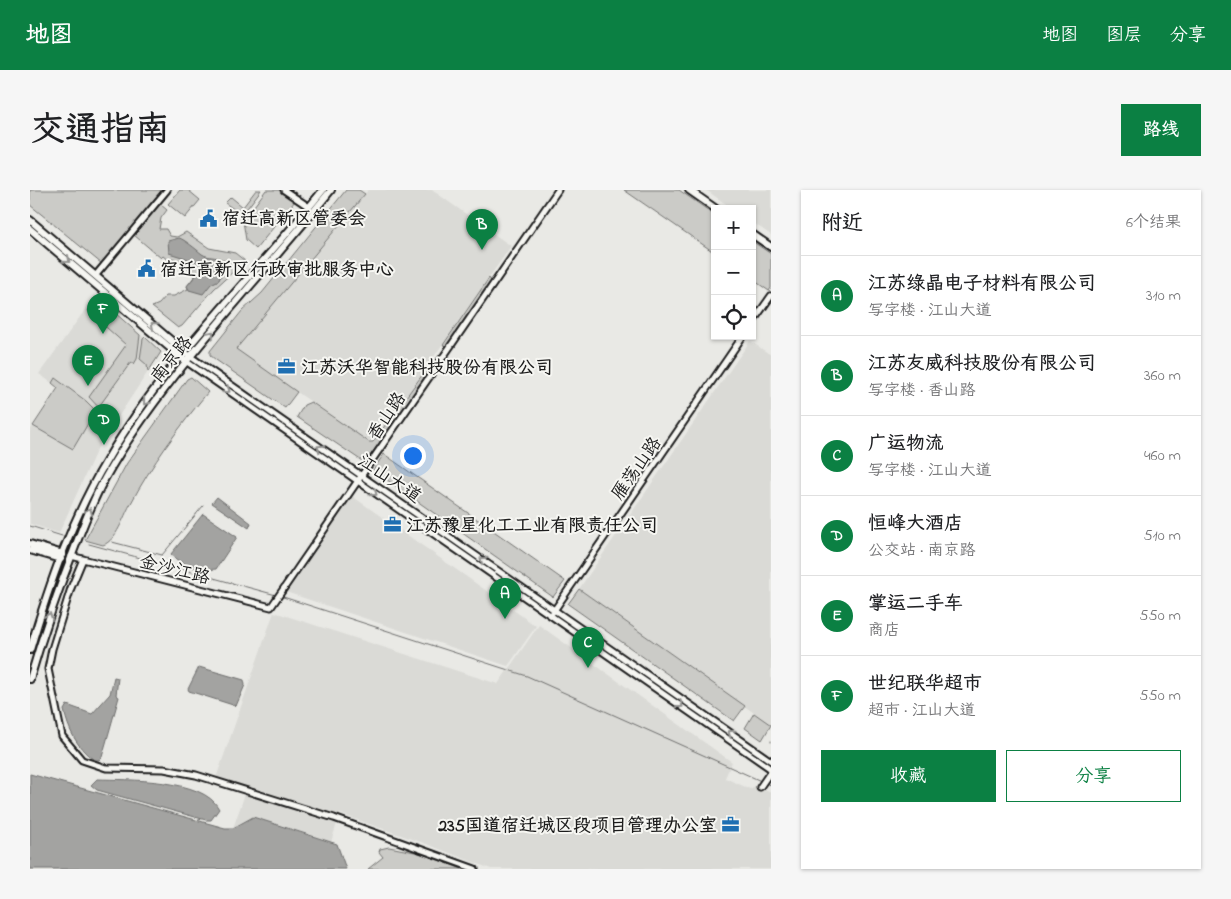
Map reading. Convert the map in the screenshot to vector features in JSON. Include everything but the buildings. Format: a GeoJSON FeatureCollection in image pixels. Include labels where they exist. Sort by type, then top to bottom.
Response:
{"type":"FeatureCollection","features":[{"type":"Feature","properties":{"kind":"main road","name":"南京路"},"geometry":{"type":"LineString","coordinates":[[30,679],[66,568],[90,509],[114,463],[186,357],[323,190]]}},
{"type":"Feature","properties":{"kind":"main road","name":"南京路"},"geometry":{"type":"LineString","coordinates":[[30,650],[62,556],[83,506],[108,458],[139,412],[331,190]]}},
{"type":"Feature","properties":{"kind":"main road"},"geometry":{"type":"LineString","coordinates":[[689,190],[711,205]]}},
{"type":"Feature","properties":{"kind":"main road","name":"江山大道"},"geometry":{"type":"LineString","coordinates":[[30,220],[96,275],[186,357]]}},
{"type":"Feature","properties":{"kind":"main road","name":"江山大道"},"geometry":{"type":"LineString","coordinates":[[30,229],[186,357]]}},
{"type":"Feature","properties":{"kind":"main road"},"geometry":{"type":"LineString","coordinates":[[756,237],[771,247]]}},
{"type":"Feature","properties":{"kind":"main road"},"geometry":{"type":"LineString","coordinates":[[30,544],[62,556]]}},
{"type":"Feature","properties":{"kind":"main road"},"geometry":{"type":"LineString","coordinates":[[30,550],[62,556]]}},
{"type":"Feature","properties":{"kind":"street"},"geometry":{"type":"LineString","coordinates":[[96,275],[167,190]]}},
{"type":"Feature","properties":{"kind":"street"},"geometry":{"type":"LineString","coordinates":[[284,190],[309,207]]}},
{"type":"Feature","properties":{"kind":"street","name":"香山路"},"geometry":{"type":"LineString","coordinates":[[271,608],[558,190]]}},
{"type":"Feature","properties":{"kind":"street"},"geometry":{"type":"LineString","coordinates":[[756,317],[771,296]]}},
{"type":"Feature","properties":{"kind":"street","name":"雁荡山路"},"geometry":{"type":"LineString","coordinates":[[552,612],[740,340]]}},
{"type":"Feature","properties":{"kind":"street","name":"江山大道"},"geometry":{"type":"LineString","coordinates":[[186,357],[361,477],[771,770]]}},
{"type":"Feature","properties":{"kind":"street","name":"江山大道"},"geometry":{"type":"LineString","coordinates":[[186,357],[358,482],[771,761]]}},
{"type":"Feature","properties":{"kind":"street","name":"金沙江路"},"geometry":{"type":"LineString","coordinates":[[72,556],[271,608]]}},
{"type":"Feature","properties":{"kind":"street"},"geometry":{"type":"LineString","coordinates":[[83,559],[71,588],[52,649],[48,669],[62,736],[82,760],[106,768],[164,769],[196,775],[339,819],[474,869]]}},
{"type":"Feature","properties":{"kind":"street"},"geometry":{"type":"LineString","coordinates":[[760,788],[771,770]]}},
{"type":"Feature","properties":{"kind":"shaded area"},"geometry":{"type":"Polygon","coordinates":[[[30,190],[165,190],[102,264],[30,205],[30,190]]]}},
{"type":"Feature","properties":{"kind":"shaded area"},"geometry":{"type":"Polygon","coordinates":[[[180,190],[188,190],[200,200],[185,218],[168,204],[180,190]]]}},
{"type":"Feature","properties":{"kind":"shaded area"},"geometry":{"type":"Polygon","coordinates":[[[256,190],[261,190],[242,215],[225,203],[231,197],[243,207],[256,190]]]}},
{"type":"Feature","properties":{"kind":"shaded area"},"geometry":{"type":"Polygon","coordinates":[[[266,190],[281,190],[295,201],[256,249],[246,240],[243,221],[266,190]]]}},
{"type":"Feature","properties":{"kind":"shaded area"},"geometry":{"type":"Polygon","coordinates":[[[346,190],[359,190],[365,194],[236,349],[297,392],[285,408],[216,360],[210,355],[210,351],[242,311],[262,293],[346,190]]]}},
{"type":"Feature","properties":{"kind":"shaded area"},"geometry":{"type":"Polygon","coordinates":[[[368,190],[432,190],[511,246],[378,437],[369,442],[235,349],[368,190]]]}},
{"type":"Feature","properties":{"kind":"shaded area"},"geometry":{"type":"Polygon","coordinates":[[[624,190],[679,190],[711,212],[711,250],[624,190]]]}},
{"type":"Feature","properties":{"kind":"shaded area"},"geometry":{"type":"Polygon","coordinates":[[[706,190],[771,190],[771,235],[756,225],[756,205],[727,205],[706,190]]]}},
{"type":"Feature","properties":{"kind":"shaded area"},"geometry":{"type":"Polygon","coordinates":[[[160,204],[167,210],[161,218],[159,229],[166,229],[170,236],[177,237],[186,232],[209,248],[235,253],[245,261],[214,289],[182,326],[178,328],[152,307],[159,304],[166,296],[174,296],[188,289],[187,286],[197,273],[183,266],[180,261],[172,258],[169,261],[163,256],[161,258],[134,235],[160,204]]]}},
{"type":"Feature","properties":{"kind":"shaded area"},"geometry":{"type":"Polygon","coordinates":[[[179,238],[202,254],[221,259],[227,263],[219,280],[211,284],[203,294],[189,290],[187,286],[201,272],[201,263],[169,253],[168,241],[179,238]]]}},
{"type":"Feature","properties":{"kind":"shaded area"},"geometry":{"type":"Polygon","coordinates":[[[756,244],[771,254],[771,288],[769,291],[756,282],[756,244]]]}},
{"type":"Feature","properties":{"kind":"shaded area"},"geometry":{"type":"Polygon","coordinates":[[[489,278],[492,282],[448,346],[443,345],[489,278]]]}},
{"type":"Feature","properties":{"kind":"shaded area"},"geometry":{"type":"Polygon","coordinates":[[[95,296],[161,352],[97,449],[59,533],[30,524],[30,431],[59,388],[39,374],[95,296]]]}},
{"type":"Feature","properties":{"kind":"shaded area"},"geometry":{"type":"Polygon","coordinates":[[[97,297],[140,335],[137,359],[134,364],[131,362],[100,405],[103,407],[100,409],[89,397],[126,345],[88,311],[97,297]]]}},
{"type":"Feature","properties":{"kind":"shaded area"},"geometry":{"type":"Polygon","coordinates":[[[145,337],[161,352],[148,372],[147,365],[140,359],[143,339],[145,337]]]}},
{"type":"Feature","properties":{"kind":"shaded area"},"geometry":{"type":"Polygon","coordinates":[[[750,341],[771,355],[771,725],[579,589],[750,341]]]}},
{"type":"Feature","properties":{"kind":"shaded area"},"geometry":{"type":"Polygon","coordinates":[[[431,363],[434,365],[365,463],[297,417],[304,405],[311,402],[369,442],[373,442],[431,363]]]}},
{"type":"Feature","properties":{"kind":"shaded area"},"geometry":{"type":"Polygon","coordinates":[[[191,377],[208,392],[157,461],[138,490],[112,538],[103,545],[85,540],[127,463],[187,379],[191,377]]]}},
{"type":"Feature","properties":{"kind":"shaded area"},"geometry":{"type":"Polygon","coordinates":[[[55,378],[86,401],[98,413],[96,416],[93,415],[73,449],[33,426],[58,388],[52,383],[55,378]]]}},
{"type":"Feature","properties":{"kind":"shaded area"},"geometry":{"type":"Polygon","coordinates":[[[384,454],[565,581],[553,597],[373,470],[384,454]]]}},
{"type":"Feature","properties":{"kind":"shaded area"},"geometry":{"type":"Polygon","coordinates":[[[352,496],[536,626],[508,666],[286,592],[352,496]]]}},
{"type":"Feature","properties":{"kind":"shaded area"},"geometry":{"type":"Polygon","coordinates":[[[217,497],[251,523],[249,528],[212,503],[217,497]]]}},
{"type":"Feature","properties":{"kind":"shaded area"},"geometry":{"type":"Polygon","coordinates":[[[203,514],[237,537],[216,569],[204,569],[186,565],[171,554],[203,514]]]}},
{"type":"Feature","properties":{"kind":"shaded area"},"geometry":{"type":"Polygon","coordinates":[[[579,589],[745,706],[734,721],[568,604],[579,589]]]}},
{"type":"Feature","properties":{"kind":"shaded area"},"geometry":{"type":"Polygon","coordinates":[[[274,612],[498,684],[539,625],[732,762],[725,778],[750,789],[757,785],[771,792],[771,869],[491,869],[340,814],[331,842],[253,817],[233,828],[245,794],[214,784],[274,612]]]}},
{"type":"Feature","properties":{"kind":"shaded area"},"geometry":{"type":"Polygon","coordinates":[[[199,667],[244,680],[245,685],[236,706],[189,691],[188,689],[199,667]]]}},
{"type":"Feature","properties":{"kind":"shaded area"},"geometry":{"type":"Polygon","coordinates":[[[114,677],[118,678],[116,695],[119,697],[102,757],[99,760],[94,760],[74,738],[64,710],[67,705],[92,714],[110,694],[114,677]]]}},
{"type":"Feature","properties":{"kind":"shaded area"},"geometry":{"type":"Polygon","coordinates":[[[754,713],[771,725],[762,740],[745,728],[754,713]]]}},
{"type":"Feature","properties":{"kind":"shaded area"},"geometry":{"type":"Polygon","coordinates":[[[30,774],[225,828],[233,828],[253,817],[337,844],[346,869],[30,869],[30,774]]]}},
{"type":"Feature","properties":{"kind":"shaded area"},"geometry":{"type":"Polygon","coordinates":[[[97,779],[145,781],[182,786],[198,791],[211,799],[219,809],[211,820],[206,820],[97,790],[91,785],[97,779]]]}},
{"type":"Feature","properties":{"kind":"shaded area"},"geometry":{"type":"Polygon","coordinates":[[[389,847],[420,853],[462,869],[368,869],[383,857],[379,852],[380,849],[389,847]]]}},
{"type":"Feature","properties":{"kind":"waterway"},"geometry":{"type":"LineString","coordinates":[[112,542],[162,555],[203,506]]}},
{"type":"Feature","properties":{"kind":"waterway"},"geometry":{"type":"LineString","coordinates":[[30,526],[62,536]]}},
{"type":"Feature","properties":{"kind":"waterway"},"geometry":{"type":"LineString","coordinates":[[89,544],[276,595]]}},
{"type":"Feature","properties":{"kind":"waterway"},"geometry":{"type":"LineString","coordinates":[[280,596],[527,676],[761,781]]}},
{"type":"Feature","properties":{"kind":"waterway"},"geometry":{"type":"LineString","coordinates":[[765,783],[771,785]]}},
{"type":"Feature","properties":{"kind":"place","name":"宿迁高新区管委会"},"geometry":{"type":"Point","coordinates":[208,218]}},
{"type":"Feature","properties":{"kind":"place","name":"江苏友威科技股份有限公司"},"geometry":{"type":"Point","coordinates":[482,250]}},
{"type":"Feature","properties":{"kind":"place","name":"宿迁高新区行政审批服务中心"},"geometry":{"type":"Point","coordinates":[146,269]}},
{"type":"Feature","properties":{"kind":"place","name":"世纪联华超市"},"geometry":{"type":"Point","coordinates":[103,334]}},
{"type":"Feature","properties":{"kind":"place","name":"江苏沃华智能科技股份有限公司"},"geometry":{"type":"Point","coordinates":[287,367]}},
{"type":"Feature","properties":{"kind":"place","name":"掌运二手车"},"geometry":{"type":"Point","coordinates":[88,386]}},
{"type":"Feature","properties":{"kind":"place","name":"恒峰大酒店"},"geometry":{"type":"Point","coordinates":[104,445]}},
{"type":"Feature","properties":{"kind":"place","name":"江苏豫星化工工业有限责任公司"},"geometry":{"type":"Point","coordinates":[392,525]}},
{"type":"Feature","properties":{"kind":"place","name":"江苏绿晶电子材料有限公司"},"geometry":{"type":"Point","coordinates":[505,619]}},
{"type":"Feature","properties":{"kind":"place","name":"广运物流"},"geometry":{"type":"Point","coordinates":[588,668]}},
{"type":"Feature","properties":{"kind":"place","name":"235国道宿迁城区段项目管理办公室"},"geometry":{"type":"Point","coordinates":[731,825]}}]}
